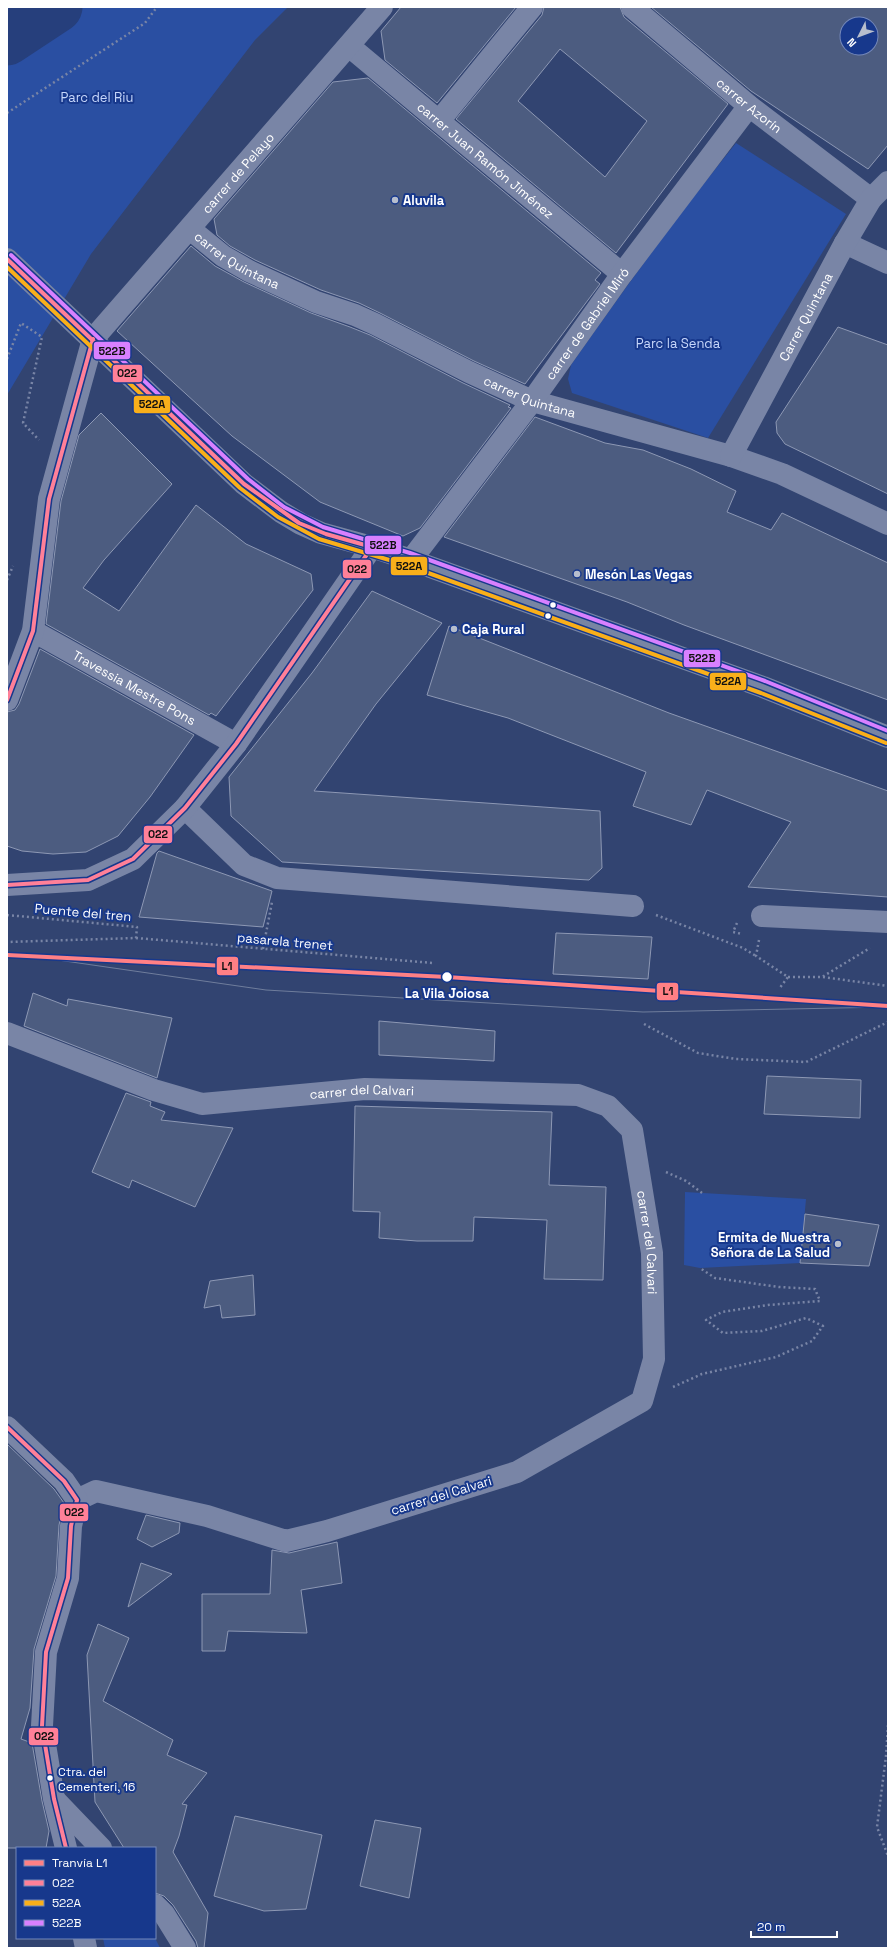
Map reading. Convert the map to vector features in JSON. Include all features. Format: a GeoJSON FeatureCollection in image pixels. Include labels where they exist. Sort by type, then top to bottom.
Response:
{"type":"FeatureCollection","features":[{"type":"Feature","properties":{"kind":"main road"},"geometry":{"type":"LineString","coordinates":[[7,259],[93,338],[244,484],[281,512],[301,524],[321,532],[411,560],[763,687],[888,736]]}},
{"type":"Feature","properties":{"kind":"street","name":"carrer de Pelayo"},"geometry":{"type":"LineString","coordinates":[[93,338],[350,46],[382,7]]}},
{"type":"Feature","properties":{"kind":"street"},"geometry":{"type":"LineString","coordinates":[[439,121],[532,7]]}},
{"type":"Feature","properties":{"kind":"street","name":"carrer Azorín"},"geometry":{"type":"LineString","coordinates":[[632,7],[749,106],[871,199]]}},
{"type":"Feature","properties":{"kind":"street","name":"carrer Juan Ramón Jiménez"},"geometry":{"type":"LineString","coordinates":[[350,46],[622,274]]}},
{"type":"Feature","properties":{"kind":"street","name":"carrer de Gabriel Miró"},"geometry":{"type":"LineString","coordinates":[[411,560],[532,401],[622,274],[749,106]]}},
{"type":"Feature","properties":{"kind":"street","name":"Carrer Quintana"},"geometry":{"type":"LineString","coordinates":[[731,456],[845,243],[871,199],[888,182]]}},
{"type":"Feature","properties":{"kind":"street","name":"carrer Quintana"},"geometry":{"type":"LineString","coordinates":[[190,229],[222,256],[249,271],[316,302],[355,315],[375,324],[455,366],[532,401],[731,456],[782,474],[888,524]]}},
{"type":"Feature","properties":{"kind":"street"},"geometry":{"type":"LineString","coordinates":[[845,243],[888,263]]}},
{"type":"Feature","properties":{"kind":"street"},"geometry":{"type":"LineString","coordinates":[[7,700],[33,631],[49,499],[93,338]]}},
{"type":"Feature","properties":{"kind":"street"},"geometry":{"type":"LineString","coordinates":[[7,885],[88,880],[134,859],[185,808],[236,744],[372,547]]}},
{"type":"Feature","properties":{"kind":"street","name":"Travessia Mestre Pons"},"geometry":{"type":"LineString","coordinates":[[33,631],[236,744]]}},
{"type":"Feature","properties":{"kind":"street"},"geometry":{"type":"LineString","coordinates":[[185,808],[244,865],[277,878],[633,906]]}},
{"type":"Feature","properties":{"kind":"street"},"geometry":{"type":"LineString","coordinates":[[761,926],[888,922]]}},
{"type":"Feature","properties":{"kind":"street","name":"carrer del Calvari"},"geometry":{"type":"LineString","coordinates":[[7,1033],[154,1090],[202,1104],[365,1089],[578,1095],[608,1106],[632,1130],[652,1253],[654,1359],[642,1402],[517,1472],[328,1531],[286,1541],[207,1516],[96,1491],[77,1500]]}},
{"type":"Feature","properties":{"kind":"street"},"geometry":{"type":"LineString","coordinates":[[7,1427],[64,1481],[77,1500],[71,1526],[68,1578],[46,1652],[42,1726],[54,1799],[66,1847]]}},
{"type":"Feature","properties":{"kind":"street"},"geometry":{"type":"LineString","coordinates":[[54,1799],[100,1847]]}},
{"type":"Feature","properties":{"kind":"street"},"geometry":{"type":"LineString","coordinates":[[156,1906],[164,1914],[185,1948]]}},
{"type":"Feature","properties":{"kind":"path"},"geometry":{"type":"LineString","coordinates":[[7,113],[145,23],[157,7]]}},
{"type":"Feature","properties":{"kind":"path"},"geometry":{"type":"LineString","coordinates":[[7,359],[21,323],[42,337],[23,423]]}},
{"type":"Feature","properties":{"kind":"path"},"geometry":{"type":"LineString","coordinates":[[263,949],[277,878]]}},
{"type":"Feature","properties":{"kind":"path"},"geometry":{"type":"LineString","coordinates":[[633,906],[743,948],[788,977],[822,977],[888,986]]}},
{"type":"Feature","properties":{"kind":"path","name":"Puente del tren"},"geometry":{"type":"LineString","coordinates":[[7,915],[137,927],[136,938],[7,942]]}},
{"type":"Feature","properties":{"kind":"path"},"geometry":{"type":"LineString","coordinates":[[746,934],[733,932],[739,917],[761,926],[756,956]]}},
{"type":"Feature","properties":{"kind":"path","name":"pasarela trenet"},"geometry":{"type":"LineString","coordinates":[[136,938],[433,963]]}},
{"type":"Feature","properties":{"kind":"path"},"geometry":{"type":"LineString","coordinates":[[822,977],[872,946]]}},
{"type":"Feature","properties":{"kind":"path"},"geometry":{"type":"LineString","coordinates":[[779,989],[788,977]]}},
{"type":"Feature","properties":{"kind":"path"},"geometry":{"type":"LineString","coordinates":[[644,1024],[698,1053],[736,1059],[806,1062],[888,1022]]}},
{"type":"Feature","properties":{"kind":"path"},"geometry":{"type":"LineString","coordinates":[[642,1402],[702,1374],[776,1357],[812,1341],[823,1326],[806,1318],[762,1330],[723,1332],[706,1320],[722,1312],[768,1305],[820,1301],[815,1289],[779,1287],[715,1278],[700,1268]]}},
{"type":"Feature","properties":{"kind":"path"},"geometry":{"type":"LineString","coordinates":[[888,1725],[886,1756],[877,1827],[888,1856]]}},
{"type":"Feature","properties":{"kind":"green space","name":"Parc del Riu"},"geometry":{"type":"Polygon","coordinates":[[[7,7],[288,7],[255,40],[91,254],[7,395],[7,7]]]}},
{"type":"Feature","properties":{"kind":"green space","name":"Parc la Senda"},"geometry":{"type":"Polygon","coordinates":[[[736,143],[846,214],[708,438],[572,393],[568,379],[571,365],[652,252],[736,143]]]}},
{"type":"Feature","properties":{"kind":"green space"},"geometry":{"type":"Polygon","coordinates":[[[685,1192],[806,1199],[800,1263],[700,1268],[684,1265],[685,1192]]]}},
{"type":"Feature","properties":{"kind":"green space"},"geometry":{"type":"Polygon","coordinates":[[[103,1939],[156,1939],[160,1948],[105,1948],[103,1939]]]}},
{"type":"Feature","properties":{"kind":"building"},"geometry":{"type":"Polygon","coordinates":[[[401,7],[516,7],[437,103],[385,60],[381,31],[401,7]]]}},
{"type":"Feature","properties":{"kind":"building"},"geometry":{"type":"Polygon","coordinates":[[[544,7],[620,7],[624,17],[728,104],[616,253],[456,119],[542,15],[544,7]],[[560,49],[518,101],[605,177],[647,121],[560,49]]]}},
{"type":"Feature","properties":{"kind":"building"},"geometry":{"type":"Polygon","coordinates":[[[651,7],[888,7],[888,145],[868,169],[751,91],[651,7]]]}},
{"type":"Feature","properties":{"kind":"building"},"geometry":{"type":"Polygon","coordinates":[[[368,78],[601,273],[595,280],[600,284],[525,384],[474,361],[359,303],[321,290],[255,260],[230,246],[217,235],[214,219],[333,82],[368,78]]]}},
{"type":"Feature","properties":{"kind":"building"},"geometry":{"type":"Polygon","coordinates":[[[191,246],[215,266],[244,282],[311,313],[370,335],[463,383],[510,405],[508,407],[511,408],[420,528],[403,536],[320,502],[232,436],[117,331],[191,246]]]}},
{"type":"Feature","properties":{"kind":"building"},"geometry":{"type":"Polygon","coordinates":[[[838,327],[888,345],[888,494],[785,444],[777,433],[776,422],[838,327]]]}},
{"type":"Feature","properties":{"kind":"building"},"geometry":{"type":"Polygon","coordinates":[[[101,413],[172,484],[104,560],[83,588],[119,611],[196,505],[246,544],[311,574],[313,590],[216,716],[211,713],[209,715],[46,624],[61,501],[79,435],[101,413]]]}},
{"type":"Feature","properties":{"kind":"building"},"geometry":{"type":"Polygon","coordinates":[[[535,417],[605,443],[643,450],[691,469],[736,491],[727,512],[771,530],[782,513],[888,563],[888,700],[684,625],[627,602],[444,537],[535,417]]]}},
{"type":"Feature","properties":{"kind":"building"},"geometry":{"type":"Polygon","coordinates":[[[372,591],[442,623],[376,704],[314,791],[600,811],[602,868],[589,880],[282,862],[231,816],[229,777],[312,673],[372,591]]]}},
{"type":"Feature","properties":{"kind":"building"},"geometry":{"type":"Polygon","coordinates":[[[449,626],[669,713],[888,791],[888,897],[748,887],[791,822],[707,790],[691,825],[633,806],[646,772],[508,718],[427,695],[449,626]]]}},
{"type":"Feature","properties":{"kind":"building"},"geometry":{"type":"Polygon","coordinates":[[[40,649],[194,735],[150,797],[118,836],[86,852],[53,854],[22,851],[7,846],[7,712],[15,710],[19,704],[40,649]]]}},
{"type":"Feature","properties":{"kind":"building"},"geometry":{"type":"Polygon","coordinates":[[[159,851],[272,891],[263,927],[139,917],[157,853],[159,851]]]}},
{"type":"Feature","properties":{"kind":"building"},"geometry":{"type":"Polygon","coordinates":[[[556,933],[652,937],[648,979],[553,974],[556,933]]]}},
{"type":"Feature","properties":{"kind":"building"},"geometry":{"type":"Polygon","coordinates":[[[33,993],[67,1006],[68,999],[172,1018],[157,1078],[24,1026],[33,993]]]}},
{"type":"Feature","properties":{"kind":"building"},"geometry":{"type":"Polygon","coordinates":[[[379,1021],[495,1031],[494,1061],[379,1055],[379,1021]]]}},
{"type":"Feature","properties":{"kind":"building"},"geometry":{"type":"Polygon","coordinates":[[[767,1076],[861,1080],[860,1118],[764,1114],[767,1076]]]}},
{"type":"Feature","properties":{"kind":"building"},"geometry":{"type":"Polygon","coordinates":[[[126,1093],[151,1102],[150,1106],[165,1112],[161,1120],[233,1128],[195,1207],[132,1180],[129,1188],[92,1172],[126,1093]]]}},
{"type":"Feature","properties":{"kind":"building"},"geometry":{"type":"Polygon","coordinates":[[[355,1106],[552,1112],[549,1185],[606,1187],[603,1280],[544,1279],[547,1220],[474,1217],[473,1241],[417,1241],[379,1238],[380,1212],[353,1211],[355,1106]]]}},
{"type":"Feature","properties":{"kind":"building","name":"Ermita de Nuestra Señora de La Salud"},"geometry":{"type":"Polygon","coordinates":[[[805,1214],[879,1225],[869,1266],[800,1263],[805,1214]]]}},
{"type":"Feature","properties":{"kind":"building"},"geometry":{"type":"Polygon","coordinates":[[[253,1275],[255,1315],[222,1318],[220,1305],[204,1308],[210,1281],[253,1275]]]}},
{"type":"Feature","properties":{"kind":"building"},"geometry":{"type":"Polygon","coordinates":[[[7,1444],[54,1489],[64,1503],[59,1525],[56,1576],[34,1649],[30,1708],[21,1739],[32,1743],[49,1831],[46,1847],[7,1848],[7,1444]]]}},
{"type":"Feature","properties":{"kind":"building"},"geometry":{"type":"Polygon","coordinates":[[[146,1515],[180,1523],[179,1533],[152,1547],[137,1539],[146,1515]]]}},
{"type":"Feature","properties":{"kind":"building"},"geometry":{"type":"Polygon","coordinates":[[[337,1542],[342,1583],[301,1590],[307,1633],[228,1631],[225,1651],[202,1651],[202,1594],[270,1594],[272,1550],[289,1553],[337,1542]]]}},
{"type":"Feature","properties":{"kind":"building"},"geometry":{"type":"Polygon","coordinates":[[[141,1563],[172,1574],[128,1607],[141,1563]]]}},
{"type":"Feature","properties":{"kind":"building"},"geometry":{"type":"Polygon","coordinates":[[[98,1624],[129,1638],[103,1701],[173,1740],[167,1755],[207,1773],[182,1804],[187,1805],[173,1852],[208,1913],[204,1948],[198,1948],[196,1941],[173,1905],[164,1896],[156,1893],[156,1847],[123,1847],[95,1802],[87,1655],[98,1624]]]}},
{"type":"Feature","properties":{"kind":"building"},"geometry":{"type":"Polygon","coordinates":[[[235,1816],[322,1835],[306,1909],[264,1911],[214,1896],[235,1816]]]}},
{"type":"Feature","properties":{"kind":"building"},"geometry":{"type":"Polygon","coordinates":[[[375,1820],[421,1828],[409,1898],[360,1886],[375,1820]]]}},
{"type":"Feature","properties":{"kind":"waterway"},"geometry":{"type":"LineString","coordinates":[[7,40],[57,7]]}},
{"type":"Feature","properties":{"kind":"tram line","name":"L1"},"geometry":{"type":"LineString","coordinates":[[7,955],[447,977],[888,1006]]}},
{"type":"Feature","properties":{"kind":"tram line"},"geometry":{"type":"LineString","coordinates":[[30,956],[266,990],[643,1012],[888,1007]]}},
{"type":"Feature","properties":{"kind":"transit line","name":"522B"},"geometry":{"type":"LineString","coordinates":[[11,255],[248,479],[284,507],[323,527],[410,553],[765,681],[888,731]]}},
{"type":"Feature","properties":{"kind":"transit line","name":"022"},"geometry":{"type":"LineString","coordinates":[[7,259],[244,484],[299,523],[326,534],[372,547],[236,744],[185,808],[133,859],[88,880],[7,885]]}},
{"type":"Feature","properties":{"kind":"transit line","name":"522A"},"geometry":{"type":"LineString","coordinates":[[7,267],[240,488],[278,517],[319,539],[406,565],[761,693],[886,743]]}},
{"type":"Feature","properties":{"kind":"transit line","name":"022"},"geometry":{"type":"LineString","coordinates":[[7,700],[33,631],[49,499],[93,339]]}},
{"type":"Feature","properties":{"kind":"transit line","name":"022"},"geometry":{"type":"LineString","coordinates":[[7,1427],[64,1481],[77,1500],[71,1526],[68,1578],[46,1652],[42,1726],[54,1799],[66,1847]]}},
{"type":"Feature","properties":{"kind":"place","name":"Aluvila"},"geometry":{"type":"Point","coordinates":[395,200]}},
{"type":"Feature","properties":{"kind":"place","name":"Mesón Las Vegas"},"geometry":{"type":"Point","coordinates":[577,574]}},
{"type":"Feature","properties":{"kind":"place","name":"Caja Rural"},"geometry":{"type":"Point","coordinates":[454,629]}},
{"type":"Feature","properties":{"kind":"place","name":"La Vila Joiosa"},"geometry":{"type":"Point","coordinates":[447,977]}},
{"type":"Feature","properties":{"kind":"place","name":"Ermita de Nuestra Señora de La Salud"},"geometry":{"type":"Point","coordinates":[838,1244]}},
{"type":"Feature","properties":{"kind":"place","name":"Ctra. del Cementeri, 16"},"geometry":{"type":"Point","coordinates":[50,1778]}}]}
